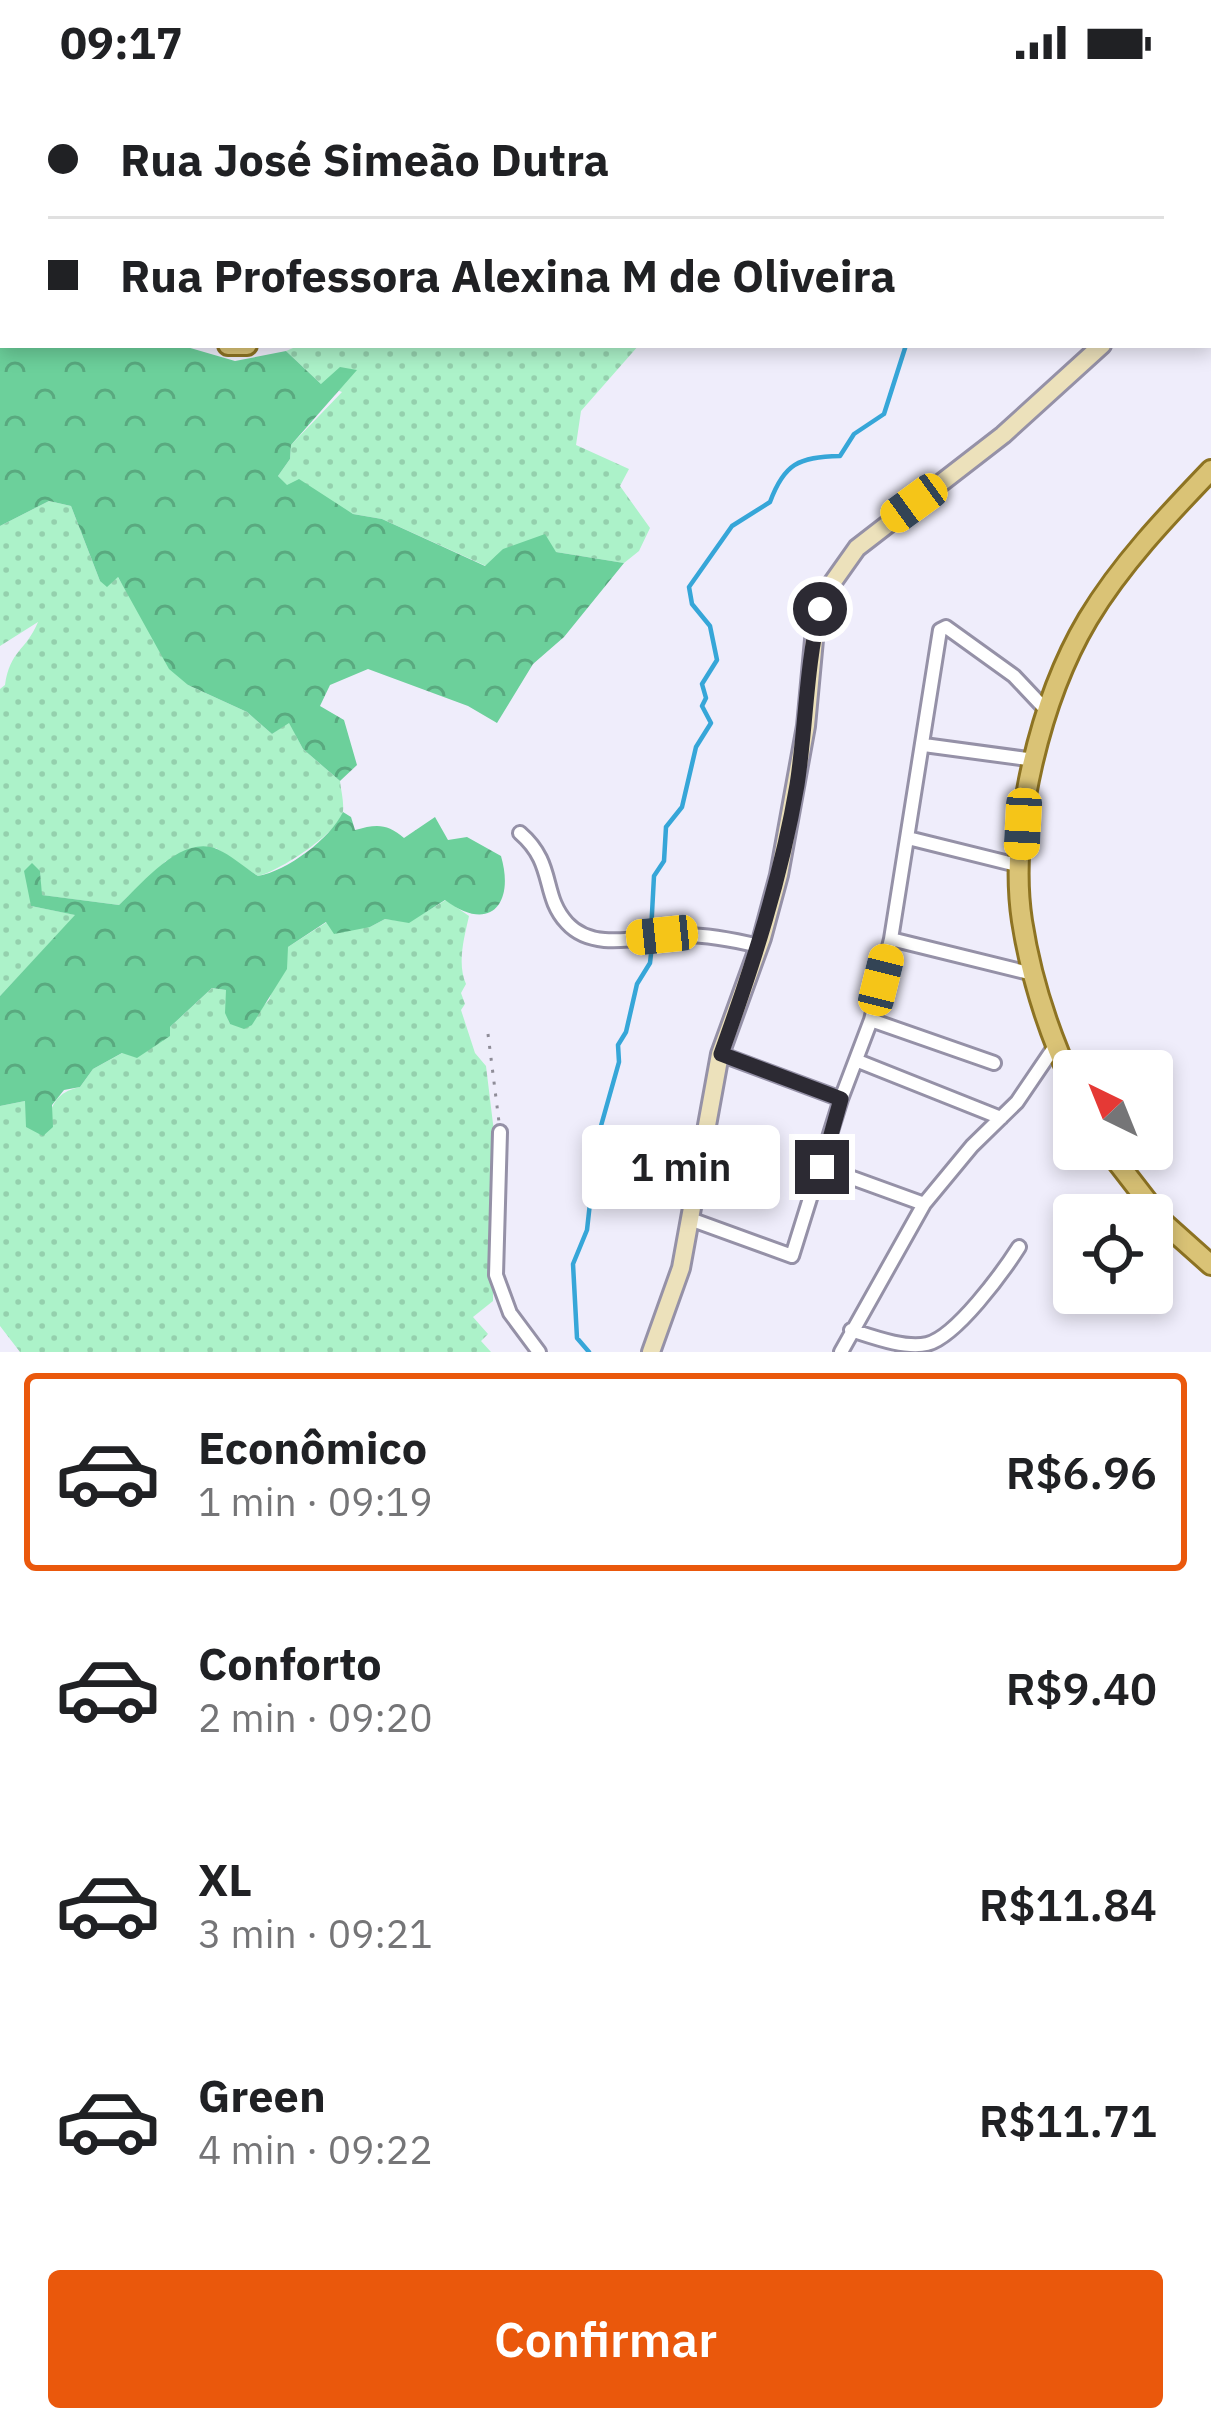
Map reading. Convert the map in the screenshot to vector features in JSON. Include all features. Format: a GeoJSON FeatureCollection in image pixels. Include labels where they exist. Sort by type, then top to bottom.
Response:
{"type":"FeatureCollection","features":[{"type":"Feature","properties":{"kind":"main road"},"geometry":{"type":"LineString","coordinates":[[651,1352],[669,1309],[721,1054],[759,946],[795,792],[820,609],[840,568],[883,526],[1003,435],[1099,348]]}},
{"type":"Feature","properties":{"kind":"main road"},"geometry":{"type":"LineString","coordinates":[[1057,1050],[1021,917],[1021,866],[1035,760],[1047,711],[1070,656],[1108,589],[1211,470]]}},
{"type":"Feature","properties":{"kind":"main road"},"geometry":{"type":"LineString","coordinates":[[1123,1170],[1165,1224],[1211,1265]]}},
{"type":"Feature","properties":{"kind":"street"},"geometry":{"type":"LineString","coordinates":[[690,1219],[792,1256],[871,1020],[891,939],[940,630],[946,627],[1014,676],[1047,711]]}},
{"type":"Feature","properties":{"kind":"street"},"geometry":{"type":"LineString","coordinates":[[924,745],[1035,760]]}},
{"type":"Feature","properties":{"kind":"street"},"geometry":{"type":"LineString","coordinates":[[520,833],[542,858],[562,917],[581,935],[609,940],[687,934],[759,946]]}},
{"type":"Feature","properties":{"kind":"street"},"geometry":{"type":"LineString","coordinates":[[908,838],[1021,866]]}},
{"type":"Feature","properties":{"kind":"street"},"geometry":{"type":"LineString","coordinates":[[891,939],[1033,974]]}},
{"type":"Feature","properties":{"kind":"street"},"geometry":{"type":"LineString","coordinates":[[871,1020],[994,1063]]}},
{"type":"Feature","properties":{"kind":"street"},"geometry":{"type":"LineString","coordinates":[[841,1352],[924,1204],[972,1146],[1017,1102],[1055,1046]]}},
{"type":"Feature","properties":{"kind":"street"},"geometry":{"type":"LineString","coordinates":[[721,1054],[841,1099]]}},
{"type":"Feature","properties":{"kind":"street"},"geometry":{"type":"LineString","coordinates":[[858,1061],[1001,1118]]}},
{"type":"Feature","properties":{"kind":"street"},"geometry":{"type":"LineString","coordinates":[[500,1132],[496,1275],[510,1313],[539,1352]]}},
{"type":"Feature","properties":{"kind":"street"},"geometry":{"type":"LineString","coordinates":[[822,1167],[924,1204]]}},
{"type":"Feature","properties":{"kind":"street"},"geometry":{"type":"LineString","coordinates":[[851,1330],[932,1344],[957,1324],[1019,1247]]}},
{"type":"Feature","properties":{"kind":"path"},"geometry":{"type":"LineString","coordinates":[[488,1034],[500,1132]]}},
{"type":"Feature","properties":{"kind":"green space"},"geometry":{"type":"Polygon","coordinates":[[[0,348],[190,348],[235,361],[286,351],[321,384],[340,367],[357,370],[291,445],[290,459],[278,476],[287,485],[299,479],[353,514],[382,519],[485,566],[503,549],[545,534],[556,552],[624,563],[564,637],[533,664],[497,723],[468,706],[368,669],[330,685],[320,706],[344,720],[357,765],[340,781],[303,749],[289,723],[272,734],[247,712],[188,685],[169,669],[118,577],[107,587],[100,581],[71,506],[49,501],[0,526],[0,348]]]}},
{"type":"Feature","properties":{"kind":"green space"},"geometry":{"type":"Polygon","coordinates":[[[636,348],[581,411],[576,445],[629,469],[620,486],[650,528],[639,551],[624,563],[556,552],[486,566],[382,519],[353,514],[287,486],[278,476],[290,459],[291,445],[342,392],[321,384],[286,351],[636,348]]]}},
{"type":"Feature","properties":{"kind":"green space"},"geometry":{"type":"Polygon","coordinates":[[[49,501],[71,506],[100,581],[117,576],[188,685],[247,712],[272,734],[289,722],[303,749],[340,781],[343,811],[320,840],[267,873],[258,876],[216,848],[166,861],[119,905],[41,895],[40,871],[31,906],[76,915],[0,996],[0,689],[14,657],[38,622],[0,646],[0,526],[49,501]]]}},
{"type":"Feature","properties":{"kind":"green space"},"geometry":{"type":"Polygon","coordinates":[[[343,812],[351,817],[355,830],[381,826],[404,838],[435,817],[448,840],[467,837],[501,856],[501,900],[486,914],[475,914],[445,900],[409,923],[385,919],[334,934],[326,922],[288,947],[287,969],[252,1025],[244,1029],[230,1024],[225,1013],[226,990],[212,988],[170,1027],[170,1036],[137,1058],[122,1053],[93,1069],[80,1087],[64,1090],[52,1105],[53,1127],[43,1136],[26,1127],[25,1101],[0,1106],[0,996],[75,915],[31,906],[24,871],[32,863],[40,871],[42,895],[119,905],[163,864],[190,848],[217,849],[258,876],[269,873],[318,843],[343,812]]]}},
{"type":"Feature","properties":{"kind":"green space"},"geometry":{"type":"Polygon","coordinates":[[[446,900],[469,916],[462,951],[466,984],[461,1010],[475,1053],[486,1066],[494,1132],[493,1301],[473,1317],[488,1334],[481,1341],[491,1352],[20,1352],[0,1326],[0,1106],[25,1101],[49,1118],[59,1097],[80,1087],[93,1069],[170,1027],[212,988],[226,990],[230,1024],[252,1025],[269,1000],[288,947],[327,922],[370,927],[385,919],[409,922],[446,900]]]}},
{"type":"Feature","properties":{"kind":"waterway"},"geometry":{"type":"LineString","coordinates":[[651,932],[654,876],[664,861],[666,827],[682,807],[696,747],[711,723],[702,706],[706,698],[702,684],[717,660],[710,626],[692,604],[689,587],[732,526],[770,502],[787,471],[813,458],[840,456],[854,434],[884,414],[905,348]]}},
{"type":"Feature","properties":{"kind":"waterway"},"geometry":{"type":"LineString","coordinates":[[589,1352],[577,1338],[573,1264],[587,1230],[597,1140],[619,1062],[618,1045],[626,1032],[637,984],[650,963],[652,945]]}},
{"type":"Feature","properties":{"kind":"route"},"geometry":{"type":"LineString","coordinates":[[820,609],[806,727],[779,875],[721,1054],[841,1099],[822,1167]]}}]}
